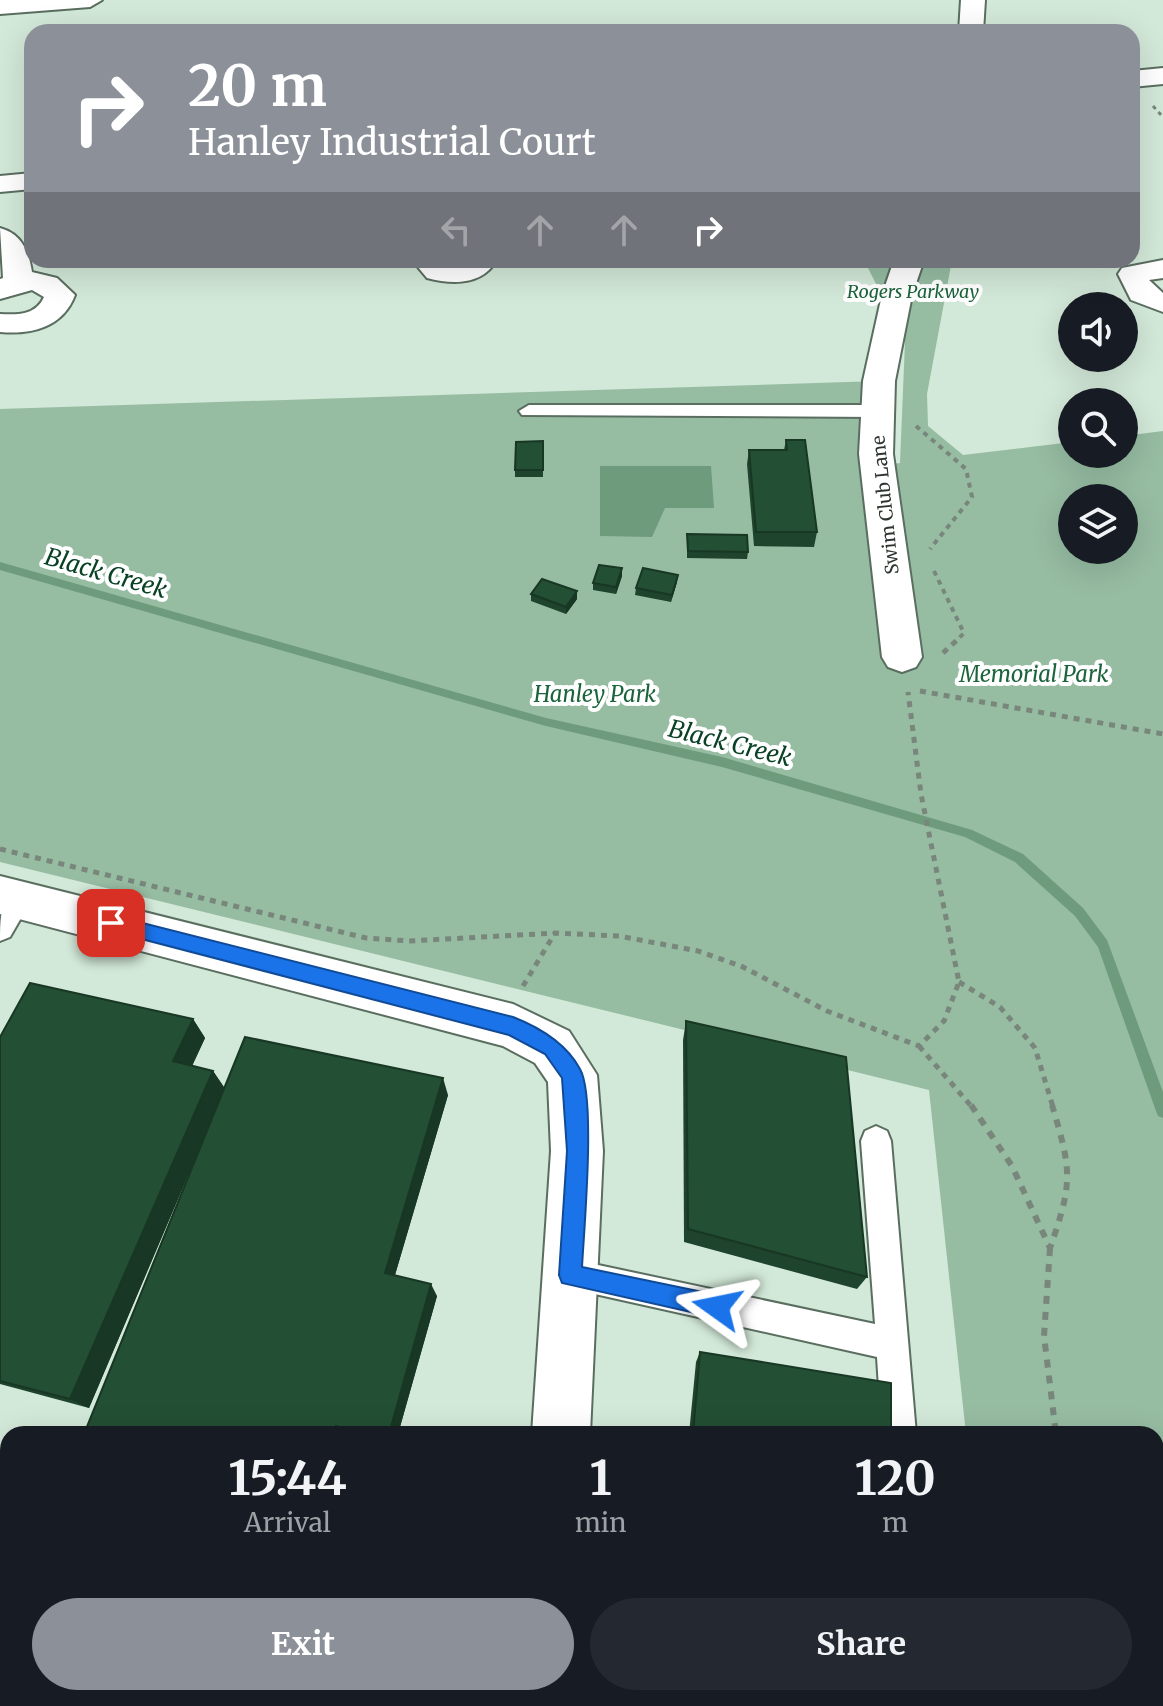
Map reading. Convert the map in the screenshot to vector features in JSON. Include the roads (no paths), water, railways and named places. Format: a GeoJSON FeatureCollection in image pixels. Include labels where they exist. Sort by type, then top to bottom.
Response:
{"type":"FeatureCollection","features":[{"type":"Feature","properties":{"kind":"street"},"geometry":{"type":"LineString","coordinates":[[0,7],[90,0]]}},
{"type":"Feature","properties":{"kind":"street"},"geometry":{"type":"LineString","coordinates":[[972,24],[973,0]]}},
{"type":"Feature","properties":{"kind":"street"},"geometry":{"type":"LineString","coordinates":[[1140,78],[1163,76]]}},
{"type":"Feature","properties":{"kind":"street"},"geometry":{"type":"LineString","coordinates":[[0,184],[24,182]]}},
{"type":"Feature","properties":{"kind":"street"},"geometry":{"type":"LineString","coordinates":[[0,237],[14,252],[10,286],[38,281],[51,286],[60,295],[49,315],[32,322],[0,323]]}},
{"type":"Feature","properties":{"kind":"street"},"geometry":{"type":"LineString","coordinates":[[434,268],[449,274],[477,268]]}},
{"type":"Feature","properties":{"kind":"street","name":"Swim Club Lane"},"geometry":{"type":"LineString","coordinates":[[905,673],[876,454],[879,381],[897,295],[906,268]]}},
{"type":"Feature","properties":{"kind":"street"},"geometry":{"type":"LineString","coordinates":[[1163,269],[1133,274],[1134,284],[1142,295],[1163,303]]}},
{"type":"Feature","properties":{"kind":"street"},"geometry":{"type":"LineString","coordinates":[[6,908],[513,1026],[552,1047],[572,1075],[577,1151],[561,1426]]}},
{"type":"Feature","properties":{"kind":"lane"},"geometry":{"type":"LineString","coordinates":[[529,411],[877,411]]}},
{"type":"Feature","properties":{"kind":"lane"},"geometry":{"type":"LineString","coordinates":[[876,1141],[898,1426]]}},
{"type":"Feature","properties":{"kind":"lane"},"geometry":{"type":"LineString","coordinates":[[570,1275],[893,1344]]}},
{"type":"Feature","properties":{"kind":"waterway","name":"Black Creek"},"geometry":{"type":"LineString","coordinates":[[0,566],[546,722],[722,762],[968,833],[1019,858],[1079,912],[1103,944],[1163,1111]]}},
{"type":"Feature","properties":{"kind":"park label","name":"Rogers Parkway"},"geometry":{"type":"Point","coordinates":[913,291]}},
{"type":"Feature","properties":{"kind":"park label","name":"Memorial Park"},"geometry":{"type":"Point","coordinates":[1034,674]}},
{"type":"Feature","properties":{"kind":"park label","name":"Hanley Park"},"geometry":{"type":"Point","coordinates":[595,694]}}]}
